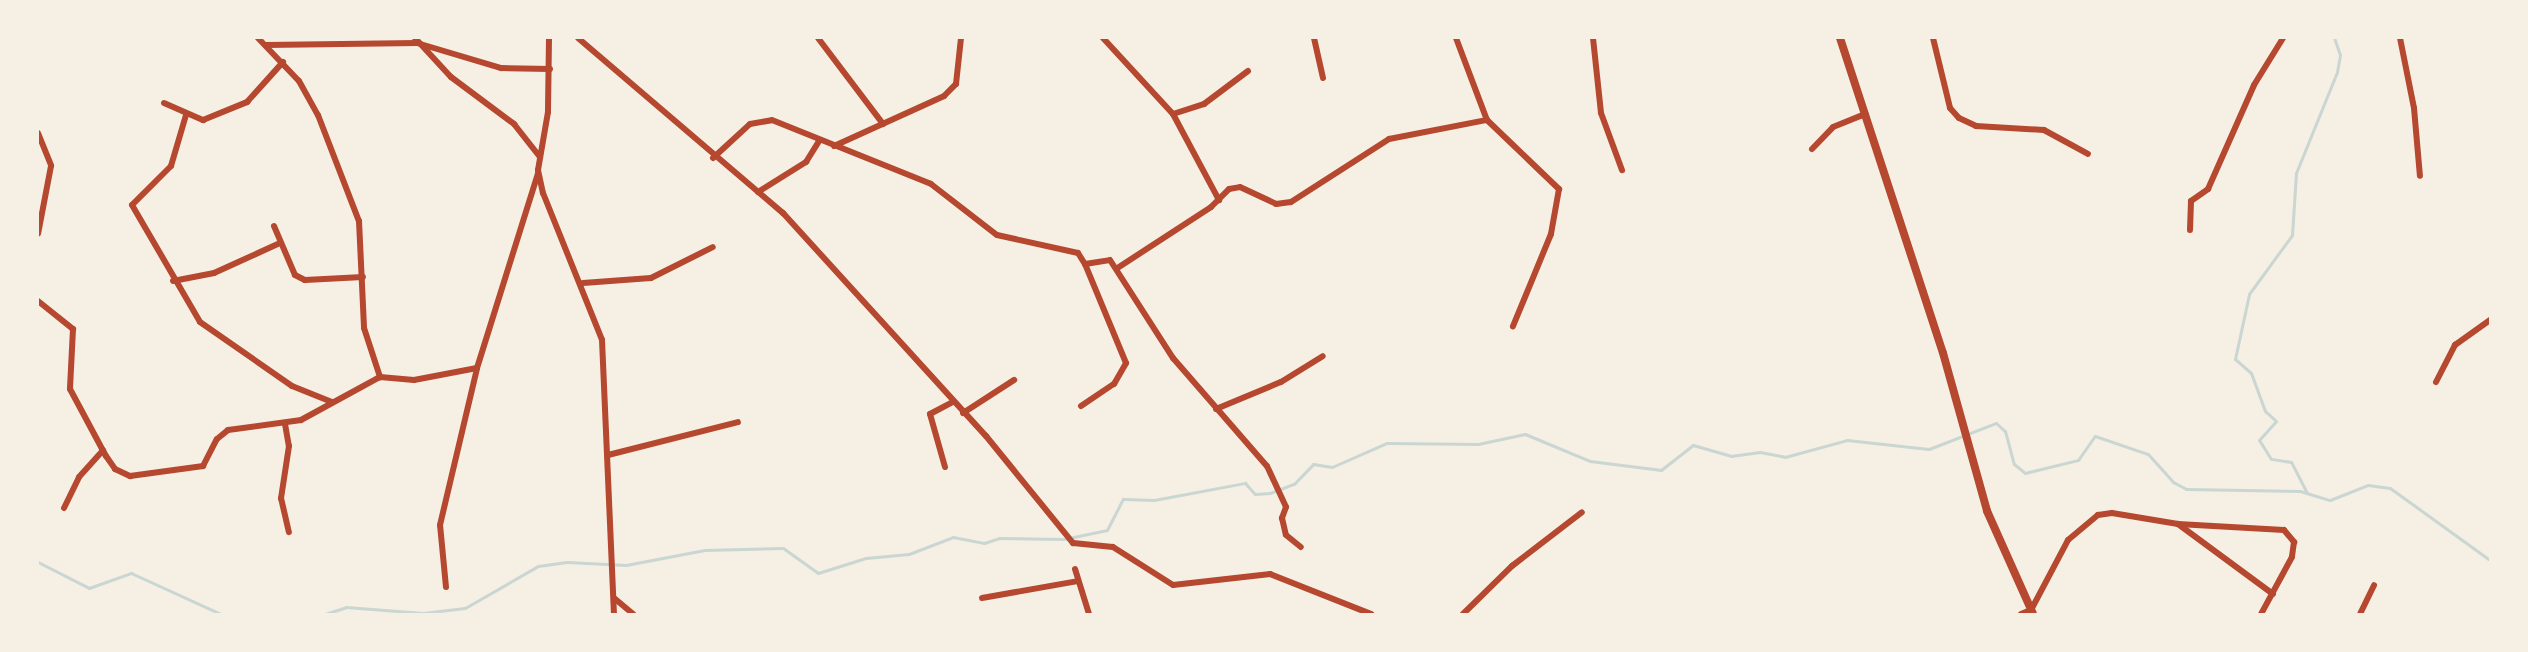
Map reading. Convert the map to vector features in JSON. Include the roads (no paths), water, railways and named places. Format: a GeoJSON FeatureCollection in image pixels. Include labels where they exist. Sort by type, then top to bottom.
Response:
{"type":"FeatureCollection","features":[{"type":"Feature","properties":{"kind":"street"},"geometry":{"type":"LineString","coordinates":[[258,38],[283,62],[318,114],[359,221],[364,328],[380,377]]}},
{"type":"Feature","properties":{"kind":"street"},"geometry":{"type":"LineString","coordinates":[[446,587],[440,525],[477,368],[538,170],[550,69],[549,38]]}},
{"type":"Feature","properties":{"kind":"street"},"geometry":{"type":"LineString","coordinates":[[578,38],[713,158],[758,192],[963,413],[1068,534],[1073,543],[1113,547],[1173,585],[1270,574],[1371,615]]}},
{"type":"Feature","properties":{"kind":"street"},"geometry":{"type":"LineString","coordinates":[[818,38],[883,124]]}},
{"type":"Feature","properties":{"kind":"street"},"geometry":{"type":"LineString","coordinates":[[834,146],[944,96],[956,84],[961,38]]}},
{"type":"Feature","properties":{"kind":"street"},"geometry":{"type":"LineString","coordinates":[[1103,38],[1173,114],[1219,200]]}},
{"type":"Feature","properties":{"kind":"street"},"geometry":{"type":"LineString","coordinates":[[1314,38],[1323,78]]}},
{"type":"Feature","properties":{"kind":"street"},"geometry":{"type":"LineString","coordinates":[[1456,38],[1487,120],[1555,181],[1560,201],[1513,326]]}},
{"type":"Feature","properties":{"kind":"street"},"geometry":{"type":"LineString","coordinates":[[1593,38],[1601,113],[1622,170]]}},
{"type":"Feature","properties":{"kind":"street"},"geometry":{"type":"LineString","coordinates":[[1840,38],[1958,410],[1986,511],[2032,612]]}},
{"type":"Feature","properties":{"kind":"street"},"geometry":{"type":"LineString","coordinates":[[1934,38],[1950,108],[1959,118],[1976,126],[2044,130],[2088,154]]}},
{"type":"Feature","properties":{"kind":"street"},"geometry":{"type":"LineString","coordinates":[[2190,230],[2191,201],[2208,189],[2254,85],[2283,38]]}},
{"type":"Feature","properties":{"kind":"street"},"geometry":{"type":"LineString","coordinates":[[2400,38],[2414,108],[2420,176]]}},
{"type":"Feature","properties":{"kind":"street"},"geometry":{"type":"LineString","coordinates":[[266,45],[416,40],[501,68],[550,69]]}},
{"type":"Feature","properties":{"kind":"street"},"geometry":{"type":"LineString","coordinates":[[416,40],[514,124],[540,158]]}},
{"type":"Feature","properties":{"kind":"street"},"geometry":{"type":"LineString","coordinates":[[164,103],[186,115],[203,120],[247,102],[283,62]]}},
{"type":"Feature","properties":{"kind":"street"},"geometry":{"type":"LineString","coordinates":[[1173,114],[1204,104],[1248,71]]}},
{"type":"Feature","properties":{"kind":"street"},"geometry":{"type":"LineString","coordinates":[[1812,149],[1833,127],[1865,114]]}},
{"type":"Feature","properties":{"kind":"street"},"geometry":{"type":"LineString","coordinates":[[186,115],[171,166],[132,202],[173,281],[216,335],[236,343],[292,386],[332,402]]}},
{"type":"Feature","properties":{"kind":"street"},"geometry":{"type":"LineString","coordinates":[[713,158],[760,118],[931,184],[997,235],[1078,253],[1085,264],[1126,363],[1114,384],[1081,406]]}},
{"type":"Feature","properties":{"kind":"street"},"geometry":{"type":"LineString","coordinates":[[1119,267],[1240,187],[1276,204],[1292,202],[1389,139],[1487,120]]}},
{"type":"Feature","properties":{"kind":"street"},"geometry":{"type":"LineString","coordinates":[[38,133],[51,166],[38,234]]}},
{"type":"Feature","properties":{"kind":"street"},"geometry":{"type":"LineString","coordinates":[[758,192],[806,162],[820,140]]}},
{"type":"Feature","properties":{"kind":"street"},"geometry":{"type":"LineString","coordinates":[[538,170],[552,218],[583,283],[602,340],[614,615]]}},
{"type":"Feature","properties":{"kind":"street"},"geometry":{"type":"LineString","coordinates":[[274,226],[278,244],[295,275],[305,280],[363,277]]}},
{"type":"Feature","properties":{"kind":"street"},"geometry":{"type":"LineString","coordinates":[[173,281],[214,273],[278,244]]}},
{"type":"Feature","properties":{"kind":"street"},"geometry":{"type":"LineString","coordinates":[[583,283],[651,278],[713,247]]}},
{"type":"Feature","properties":{"kind":"street"},"geometry":{"type":"LineString","coordinates":[[1085,264],[1110,260],[1119,267],[1167,350],[1275,479],[1284,501],[1286,535],[1302,547]]}},
{"type":"Feature","properties":{"kind":"street"},"geometry":{"type":"LineString","coordinates":[[38,301],[74,329],[70,389],[115,469],[130,476],[186,471],[203,466],[217,439],[228,430],[285,424],[380,377],[414,380],[477,368]]}},
{"type":"Feature","properties":{"kind":"street"},"geometry":{"type":"LineString","coordinates":[[2436,382],[2455,345],[2490,320]]}},
{"type":"Feature","properties":{"kind":"street"},"geometry":{"type":"LineString","coordinates":[[1216,409],[1281,382],[1323,356]]}},
{"type":"Feature","properties":{"kind":"street"},"geometry":{"type":"LineString","coordinates":[[963,413],[1014,380]]}},
{"type":"Feature","properties":{"kind":"street"},"geometry":{"type":"LineString","coordinates":[[945,467],[930,414],[953,402]]}},
{"type":"Feature","properties":{"kind":"street"},"geometry":{"type":"LineString","coordinates":[[608,454],[738,422]]}},
{"type":"Feature","properties":{"kind":"street"},"geometry":{"type":"LineString","coordinates":[[285,424],[289,446],[281,498],[289,532]]}},
{"type":"Feature","properties":{"kind":"street"},"geometry":{"type":"LineString","coordinates":[[64,508],[79,477],[103,450]]}},
{"type":"Feature","properties":{"kind":"street"},"geometry":{"type":"LineString","coordinates":[[1462,615],[1512,566],[1582,512]]}},
{"type":"Feature","properties":{"kind":"street"},"geometry":{"type":"LineString","coordinates":[[2021,615],[2032,612],[2068,540],[2097,515],[2140,515],[2178,524],[2284,530],[2294,542],[2292,557],[2261,615]]}},
{"type":"Feature","properties":{"kind":"street"},"geometry":{"type":"LineString","coordinates":[[2178,524],[2273,594]]}},
{"type":"Feature","properties":{"kind":"street"},"geometry":{"type":"LineString","coordinates":[[1075,569],[1089,615]]}},
{"type":"Feature","properties":{"kind":"street"},"geometry":{"type":"LineString","coordinates":[[982,598],[1078,581]]}},
{"type":"Feature","properties":{"kind":"street"},"geometry":{"type":"LineString","coordinates":[[2360,615],[2374,585]]}},
{"type":"Feature","properties":{"kind":"street"},"geometry":{"type":"LineString","coordinates":[[614,598],[633,615]]}},
{"type":"Feature","properties":{"kind":"waterway"},"geometry":{"type":"LineString","coordinates":[[2307,493],[2291,462],[2271,459],[2259,440],[2276,421],[2265,411],[2251,373],[2235,359],[2249,294],[2292,235],[2296,173],[2337,72],[2340,55],[2334,38]]}},
{"type":"Feature","properties":{"kind":"waterway"},"geometry":{"type":"LineString","coordinates":[[325,614],[346,607],[423,613],[465,608],[538,566],[567,562],[626,565],[705,550],[783,548],[818,573],[866,558],[909,554],[953,537],[984,543],[999,538],[1064,539],[1107,530],[1123,499],[1154,500],[1245,483],[1255,494],[1270,493],[1294,484],[1313,464],[1332,467],[1387,443],[1478,444],[1525,434],[1590,461],[1661,470],[1693,445],[1731,456],[1760,452],[1785,457],[1847,440],[1929,449],[1996,423],[2005,431],[2014,464],[2025,473],[2078,460],[2095,436],[2148,454],[2173,482],[2186,489],[2300,491],[2330,500],[2368,485],[2390,488],[2490,560]]}},
{"type":"Feature","properties":{"kind":"waterway"},"geometry":{"type":"LineString","coordinates":[[38,562],[89,588],[131,573],[221,614]]}}]}
